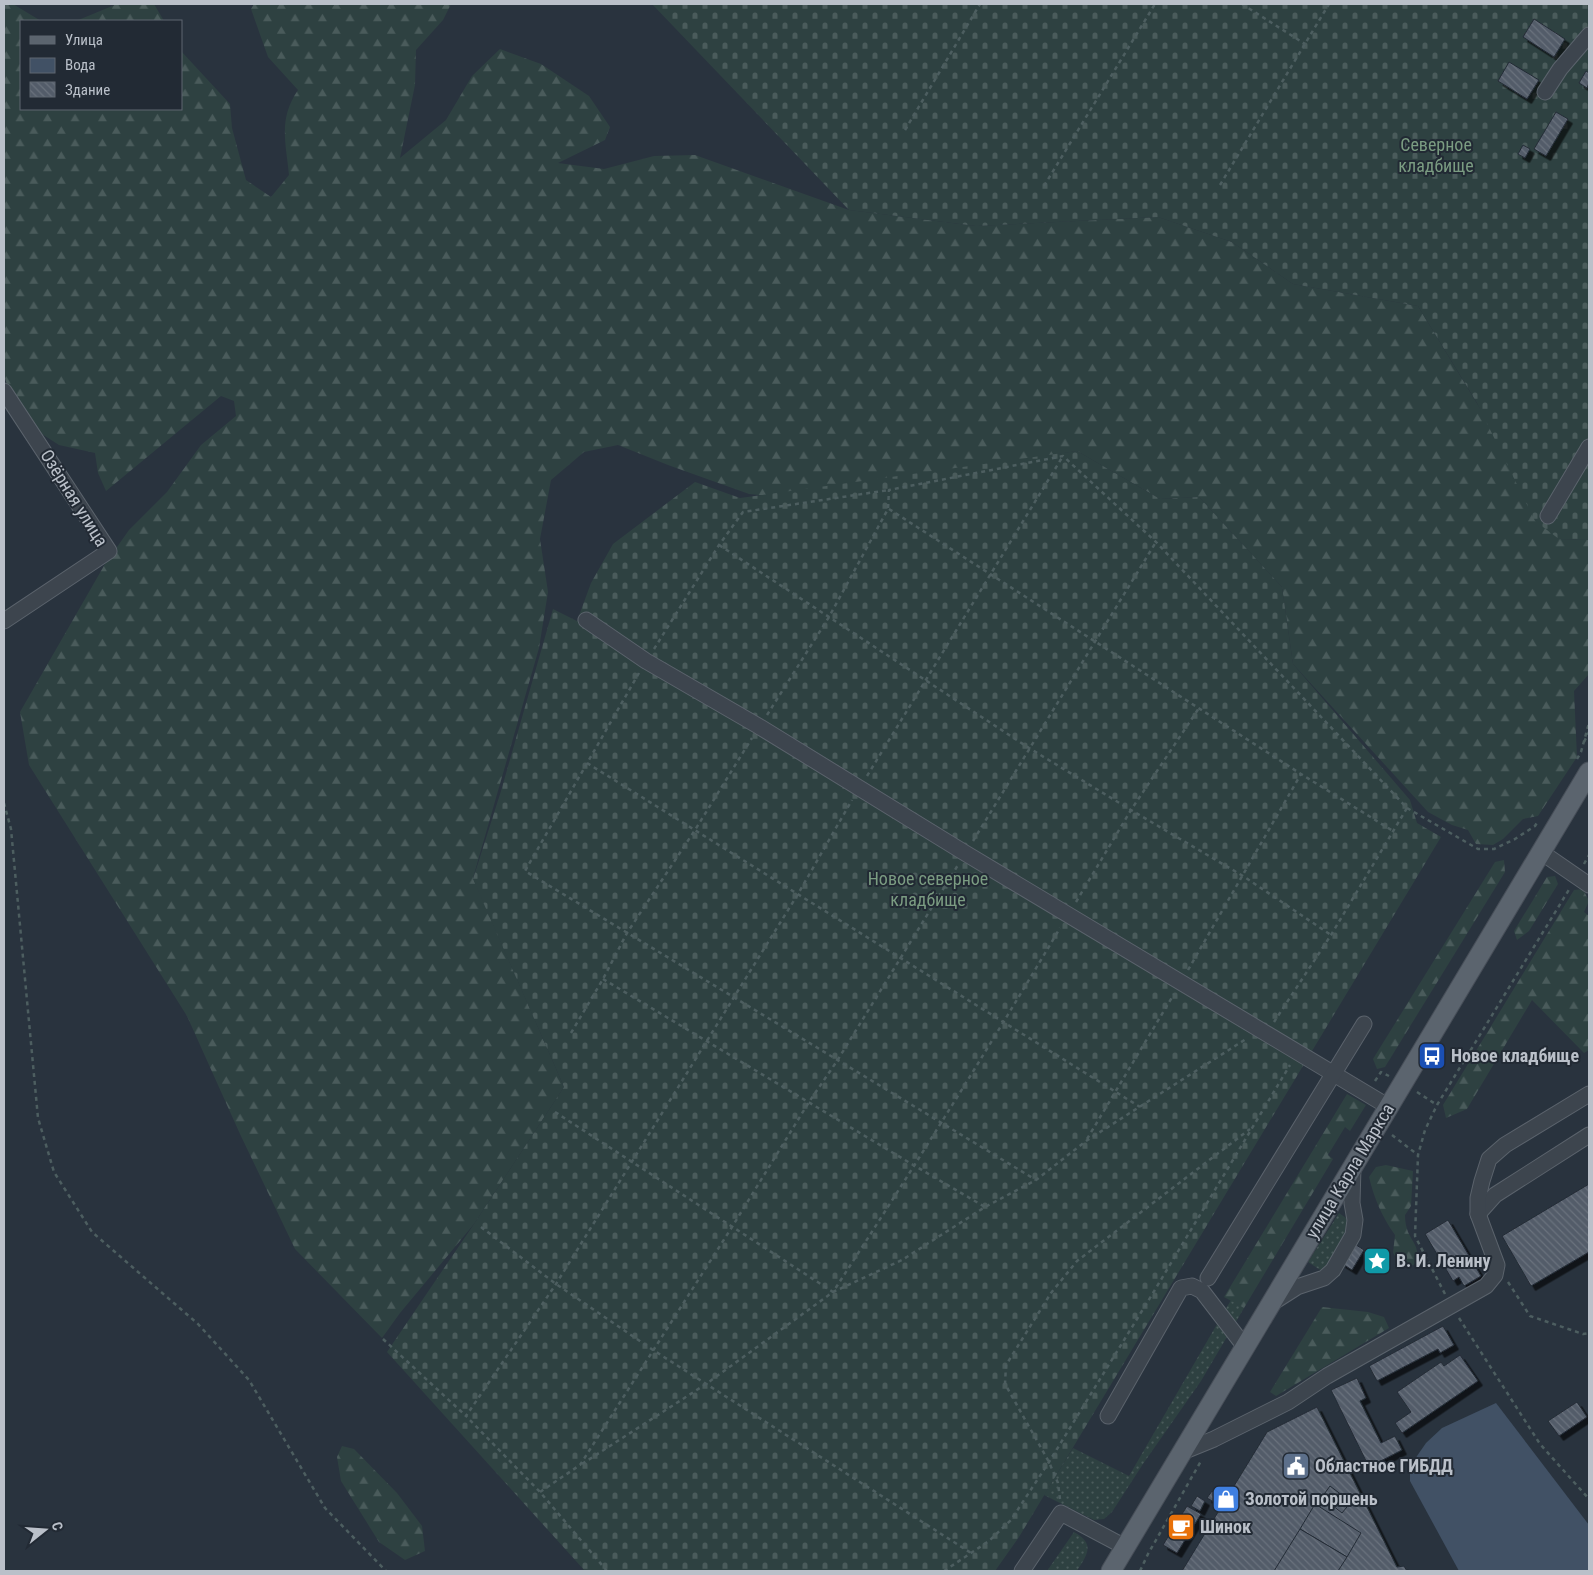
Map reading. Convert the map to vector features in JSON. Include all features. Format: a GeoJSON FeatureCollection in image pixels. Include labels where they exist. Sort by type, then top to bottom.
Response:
{"type":"FeatureCollection","features":[{"type":"Feature","properties":{"kind":"main road","name":"улица Карла Маркса"},"geometry":{"type":"LineString","coordinates":[[1111,1571],[1541,852],[1583,766]]}},
{"type":"Feature","properties":{"kind":"street"},"geometry":{"type":"LineString","coordinates":[[1545,92],[1560,69],[1589,35]]}},
{"type":"Feature","properties":{"kind":"street","name":"Озёрная улица"},"geometry":{"type":"LineString","coordinates":[[4,391],[109,551],[4,620]]}},
{"type":"Feature","properties":{"kind":"street"},"geometry":{"type":"LineString","coordinates":[[1548,516],[1589,447]]}},
{"type":"Feature","properties":{"kind":"street"},"geometry":{"type":"LineString","coordinates":[[586,620],[646,661],[860,787],[965,853],[1389,1107]]}},
{"type":"Feature","properties":{"kind":"street"},"geometry":{"type":"LineString","coordinates":[[1541,852],[1589,885]]}},
{"type":"Feature","properties":{"kind":"street"},"geometry":{"type":"LineString","coordinates":[[1208,1278],[1364,1024]]}},
{"type":"Feature","properties":{"kind":"street"},"geometry":{"type":"LineString","coordinates":[[1182,1452],[1288,1402],[1327,1376],[1486,1286],[1495,1275],[1497,1265],[1478,1214],[1478,1198],[1489,1159],[1505,1145],[1589,1094]]}},
{"type":"Feature","properties":{"kind":"street"},"geometry":{"type":"LineString","coordinates":[[1478,1214],[1495,1195],[1589,1135]]}},
{"type":"Feature","properties":{"kind":"street"},"geometry":{"type":"LineString","coordinates":[[1271,1304],[1297,1287],[1324,1278],[1333,1270],[1353,1235],[1355,1220],[1352,1203],[1353,1166]]}},
{"type":"Feature","properties":{"kind":"street"},"geometry":{"type":"LineString","coordinates":[[1108,1416],[1181,1288],[1192,1286],[1202,1291],[1245,1347]]}},
{"type":"Feature","properties":{"kind":"street"},"geometry":{"type":"LineString","coordinates":[[1022,1571],[1061,1513],[1125,1547]]}},
{"type":"Feature","properties":{"kind":"path"},"geometry":{"type":"LineString","coordinates":[[905,130],[980,4]]}},
{"type":"Feature","properties":{"kind":"path"},"geometry":{"type":"LineString","coordinates":[[1044,186],[1155,4]]}},
{"type":"Feature","properties":{"kind":"path"},"geometry":{"type":"LineString","coordinates":[[1242,4],[1305,44]]}},
{"type":"Feature","properties":{"kind":"path"},"geometry":{"type":"LineString","coordinates":[[1220,185],[1329,4]]}},
{"type":"Feature","properties":{"kind":"path"},"geometry":{"type":"LineString","coordinates":[[1036,1180],[525,872],[646,661],[719,545],[743,512],[889,490],[1064,456]]}},
{"type":"Feature","properties":{"kind":"path"},"geometry":{"type":"LineString","coordinates":[[1064,456],[1156,542],[1407,808],[1478,849],[1494,849],[1515,839],[1535,826],[1539,820]]}},
{"type":"Feature","properties":{"kind":"path"},"geometry":{"type":"LineString","coordinates":[[466,1416],[556,1284],[632,1162],[798,894],[860,787],[1064,456]]}},
{"type":"Feature","properties":{"kind":"path"},"geometry":{"type":"LineString","coordinates":[[571,1033],[603,979],[627,932],[695,830],[829,617],[888,509],[889,490]]}},
{"type":"Feature","properties":{"kind":"path"},"geometry":{"type":"LineString","coordinates":[[888,509],[1393,831]]}},
{"type":"Feature","properties":{"kind":"path"},"geometry":{"type":"LineString","coordinates":[[580,1465],[732,1227],[809,1102],[837,1061],[1156,542]]}},
{"type":"Feature","properties":{"kind":"path"},"geometry":{"type":"LineString","coordinates":[[719,545],[1030,748],[1243,876],[1330,935]]}},
{"type":"Feature","properties":{"kind":"path"},"geometry":{"type":"LineString","coordinates":[[833,1292],[941,1124],[1131,810],[1199,708]]}},
{"type":"Feature","properties":{"kind":"path"},"geometry":{"type":"LineString","coordinates":[[1583,766],[1581,752],[1589,723]]}},
{"type":"Feature","properties":{"kind":"path"},"geometry":{"type":"LineString","coordinates":[[1582,746],[1589,732]]}},
{"type":"Feature","properties":{"kind":"path"},"geometry":{"type":"LineString","coordinates":[[587,763],[1140,1106]]}},
{"type":"Feature","properties":{"kind":"path"},"geometry":{"type":"LineString","coordinates":[[1086,1141],[1243,876],[1301,774]]}},
{"type":"Feature","properties":{"kind":"path"},"geometry":{"type":"LineString","coordinates":[[4,803],[11,829],[38,1118],[54,1172],[92,1232],[198,1324],[249,1380],[325,1508],[386,1571]]}},
{"type":"Feature","properties":{"kind":"path"},"geometry":{"type":"LineString","coordinates":[[540,1492],[706,1384],[833,1292],[902,1260],[985,1206],[1036,1180],[1086,1141],[1263,1032],[1330,935],[1407,808]]}},
{"type":"Feature","properties":{"kind":"path"},"geometry":{"type":"LineString","coordinates":[[603,979],[985,1206]]}},
{"type":"Feature","properties":{"kind":"path"},"geometry":{"type":"LineString","coordinates":[[944,1571],[989,1541],[1011,1520],[1049,1462],[1297,1052]]}},
{"type":"Feature","properties":{"kind":"path"},"geometry":{"type":"LineString","coordinates":[[555,1112],[833,1292]]}},
{"type":"Feature","properties":{"kind":"path"},"geometry":{"type":"LineString","coordinates":[[1379,1124],[1418,1156]]}},
{"type":"Feature","properties":{"kind":"path"},"geometry":{"type":"LineString","coordinates":[[1061,1513],[1058,1483],[1049,1462],[1005,1384],[1006,1365],[1051,1293],[1077,1261],[1252,1128]]}},
{"type":"Feature","properties":{"kind":"path"},"geometry":{"type":"LineString","coordinates":[[481,1227],[556,1284],[653,1350],[972,1553]]}},
{"type":"Feature","properties":{"kind":"path"},"geometry":{"type":"LineString","coordinates":[[1497,1265],[1530,1316],[1583,1334],[1589,1333]]}},
{"type":"Feature","properties":{"kind":"path"},"geometry":{"type":"LineString","coordinates":[[383,1339],[466,1416],[540,1492],[607,1571]]}},
{"type":"Feature","properties":{"kind":"path"},"geometry":{"type":"LineString","coordinates":[[1140,1571],[1214,1438]]}},
{"type":"Feature","properties":{"kind":"green space"},"geometry":{"type":"Polygon","coordinates":[[[4,4],[13,4],[39,20],[20,20],[20,110],[182,110],[182,52],[230,104],[232,128],[246,180],[271,197],[289,175],[285,142],[286,121],[288,111],[298,90],[268,57],[251,9],[254,4],[451,4],[443,20],[416,50],[415,85],[400,158],[446,120],[472,76],[500,49],[541,64],[589,96],[610,127],[605,140],[558,163],[604,169],[654,156],[695,155],[849,210],[976,226],[1158,217],[1232,242],[1293,284],[1418,306],[1559,539],[1589,540],[1589,674],[1574,691],[1577,757],[1538,816],[1523,819],[1503,839],[1493,845],[1476,844],[1468,830],[1452,825],[1428,812],[1293,664],[1282,587],[1199,497],[1160,499],[1077,451],[778,497],[749,494],[618,445],[584,452],[551,480],[540,539],[548,592],[539,648],[473,878],[564,1087],[474,1224],[400,1313],[382,1338],[295,1249],[240,1134],[187,1016],[29,765],[20,712],[105,564],[129,530],[167,492],[201,445],[236,416],[234,401],[221,396],[106,491],[98,473],[95,453],[59,445],[31,427],[6,382],[4,374],[4,4]]]}},
{"type":"Feature","properties":{"kind":"green space"},"geometry":{"type":"Polygon","coordinates":[[[117,4],[154,4],[163,20],[78,20],[117,4]]]}},
{"type":"Feature","properties":{"kind":"green space","name":"Северное кладбище"},"geometry":{"type":"Polygon","coordinates":[[[652,4],[1589,4],[1589,540],[1559,539],[1535,521],[1477,403],[1418,306],[1293,284],[1232,242],[1158,217],[976,226],[849,210],[652,4]]]}},
{"type":"Feature","properties":{"kind":"green space","name":"Новое северное кладбище"},"geometry":{"type":"Polygon","coordinates":[[[1077,451],[1160,499],[1199,497],[1282,587],[1293,664],[1410,800],[1417,823],[1441,837],[1019,1537],[995,1571],[585,1571],[387,1352],[564,1087],[473,879],[501,791],[553,609],[577,621],[591,583],[613,544],[695,482],[740,498],[1077,451]]]}},
{"type":"Feature","properties":{"kind":"green space"},"geometry":{"type":"Polygon","coordinates":[[[1504,860],[1505,872],[1385,1067],[1377,1069],[1373,1059],[1495,862],[1504,860]]]}},
{"type":"Feature","properties":{"kind":"green space"},"geometry":{"type":"Polygon","coordinates":[[[1555,876],[1558,884],[1529,931],[1517,940],[1514,931],[1547,877],[1555,876]]]}},
{"type":"Feature","properties":{"kind":"green space"},"geometry":{"type":"Polygon","coordinates":[[[1583,889],[1589,901],[1584,912],[1589,916],[1589,1050],[1584,1053],[1532,1000],[1467,1109],[1446,1118],[1443,1105],[1574,890],[1583,889]]]}},
{"type":"Feature","properties":{"kind":"green space"},"geometry":{"type":"Polygon","coordinates":[[[1347,1094],[1366,1105],[1350,1131],[1345,1127],[1328,1155],[1333,1159],[1244,1308],[1224,1297],[1347,1094]]]}},
{"type":"Feature","properties":{"kind":"green space"},"geometry":{"type":"Polygon","coordinates":[[[1386,1165],[1413,1171],[1411,1206],[1405,1215],[1407,1230],[1416,1246],[1417,1253],[1417,1263],[1411,1266],[1402,1266],[1393,1253],[1395,1235],[1379,1207],[1369,1177],[1376,1167],[1386,1165]]]}},
{"type":"Feature","properties":{"kind":"green space"},"geometry":{"type":"Polygon","coordinates":[[[1339,1213],[1353,1223],[1325,1273],[1308,1262],[1339,1213]]]}},
{"type":"Feature","properties":{"kind":"green space"},"geometry":{"type":"Polygon","coordinates":[[[1231,1300],[1244,1308],[1201,1381],[1112,1512],[1104,1519],[1094,1520],[1044,1495],[1073,1448],[1129,1476],[1231,1300]]]}},
{"type":"Feature","properties":{"kind":"green space"},"geometry":{"type":"Polygon","coordinates":[[[1322,1307],[1368,1312],[1384,1317],[1389,1328],[1276,1396],[1270,1392],[1322,1307]]]}},
{"type":"Feature","properties":{"kind":"green space"},"geometry":{"type":"Polygon","coordinates":[[[342,1446],[354,1449],[397,1493],[422,1526],[425,1551],[405,1560],[379,1542],[341,1481],[337,1457],[342,1446]]]}},
{"type":"Feature","properties":{"kind":"green space"},"geometry":{"type":"Polygon","coordinates":[[[1074,1532],[1085,1541],[1088,1550],[1077,1571],[1047,1571],[1074,1532]]]}},
{"type":"Feature","properties":{"kind":"water"},"geometry":{"type":"Polygon","coordinates":[[[1496,1403],[1589,1525],[1589,1571],[1459,1571],[1410,1481],[1410,1469],[1426,1443],[1442,1428],[1496,1403]]]}},
{"type":"Feature","properties":{"kind":"building"},"geometry":{"type":"Polygon","coordinates":[[[1534,19],[1565,39],[1554,57],[1523,37],[1534,19]]]}},
{"type":"Feature","properties":{"kind":"building"},"geometry":{"type":"Polygon","coordinates":[[[1509,62],[1539,80],[1527,99],[1498,81],[1509,62]]]}},
{"type":"Feature","properties":{"kind":"building"},"geometry":{"type":"Polygon","coordinates":[[[1586,71],[1589,73],[1587,88],[1579,83],[1586,71]]]}},
{"type":"Feature","properties":{"kind":"building"},"geometry":{"type":"Polygon","coordinates":[[[1556,112],[1568,119],[1546,156],[1534,149],[1556,112]]]}},
{"type":"Feature","properties":{"kind":"building"},"geometry":{"type":"Polygon","coordinates":[[[1523,145],[1530,149],[1525,158],[1518,154],[1523,145]]]}},
{"type":"Feature","properties":{"kind":"building"},"geometry":{"type":"Polygon","coordinates":[[[1589,1184],[1589,1252],[1531,1286],[1502,1236],[1589,1184]]]}},
{"type":"Feature","properties":{"kind":"building"},"geometry":{"type":"Polygon","coordinates":[[[1448,1220],[1481,1276],[1464,1286],[1459,1277],[1453,1281],[1425,1234],[1448,1220]]]}},
{"type":"Feature","properties":{"kind":"building"},"geometry":{"type":"Polygon","coordinates":[[[1353,1243],[1364,1250],[1352,1270],[1341,1263],[1353,1243]]]}},
{"type":"Feature","properties":{"kind":"building"},"geometry":{"type":"Polygon","coordinates":[[[1443,1326],[1454,1345],[1440,1353],[1438,1349],[1377,1381],[1369,1366],[1443,1326]]]}},
{"type":"Feature","properties":{"kind":"building"},"geometry":{"type":"Polygon","coordinates":[[[1460,1355],[1478,1381],[1402,1433],[1395,1423],[1411,1412],[1397,1392],[1441,1362],[1444,1366],[1460,1355]]]}},
{"type":"Feature","properties":{"kind":"building"},"geometry":{"type":"Polygon","coordinates":[[[1357,1378],[1366,1398],[1360,1401],[1381,1443],[1395,1436],[1402,1450],[1369,1467],[1331,1390],[1357,1378]]]}},
{"type":"Feature","properties":{"kind":"building"},"geometry":{"type":"Polygon","coordinates":[[[1577,1402],[1587,1417],[1559,1436],[1548,1421],[1577,1402]]]}},
{"type":"Feature","properties":{"kind":"building","name":"Областное ГИБДД"},"geometry":{"type":"Polygon","coordinates":[[[1317,1407],[1397,1567],[1404,1566],[1407,1571],[1182,1571],[1267,1432],[1317,1407]]]}},
{"type":"Feature","properties":{"kind":"building"},"geometry":{"type":"Polygon","coordinates":[[[1330,1486],[1351,1502],[1342,1513],[1322,1497],[1330,1486]]]}},
{"type":"Feature","properties":{"kind":"building"},"geometry":{"type":"Polygon","coordinates":[[[1212,1491],[1218,1495],[1214,1502],[1207,1498],[1212,1491]]]}},
{"type":"Feature","properties":{"kind":"building"},"geometry":{"type":"Polygon","coordinates":[[[1197,1496],[1205,1501],[1200,1511],[1191,1506],[1197,1496]]]}},
{"type":"Feature","properties":{"kind":"building"},"geometry":{"type":"Polygon","coordinates":[[[1315,1504],[1361,1533],[1347,1557],[1300,1529],[1315,1504]]]}},
{"type":"Feature","properties":{"kind":"building"},"geometry":{"type":"Polygon","coordinates":[[[1187,1506],[1201,1514],[1177,1553],[1163,1545],[1187,1506]]]}},
{"type":"Feature","properties":{"kind":"building"},"geometry":{"type":"Polygon","coordinates":[[[1300,1529],[1347,1557],[1338,1571],[1274,1571],[1300,1529]]]}},
{"type":"Feature","properties":{"kind":"place","name":"Новое кладбище"},"geometry":{"type":"Point","coordinates":[1432,1056]}},
{"type":"Feature","properties":{"kind":"place","name":"В. И. Ленину"},"geometry":{"type":"Point","coordinates":[1377,1261]}},
{"type":"Feature","properties":{"kind":"place","name":"Областное ГИБДД"},"geometry":{"type":"Point","coordinates":[1296,1466]}},
{"type":"Feature","properties":{"kind":"place","name":"Золотой поршень"},"geometry":{"type":"Point","coordinates":[1226,1499]}},
{"type":"Feature","properties":{"kind":"place","name":"Шинок"},"geometry":{"type":"Point","coordinates":[1181,1527]}}]}
